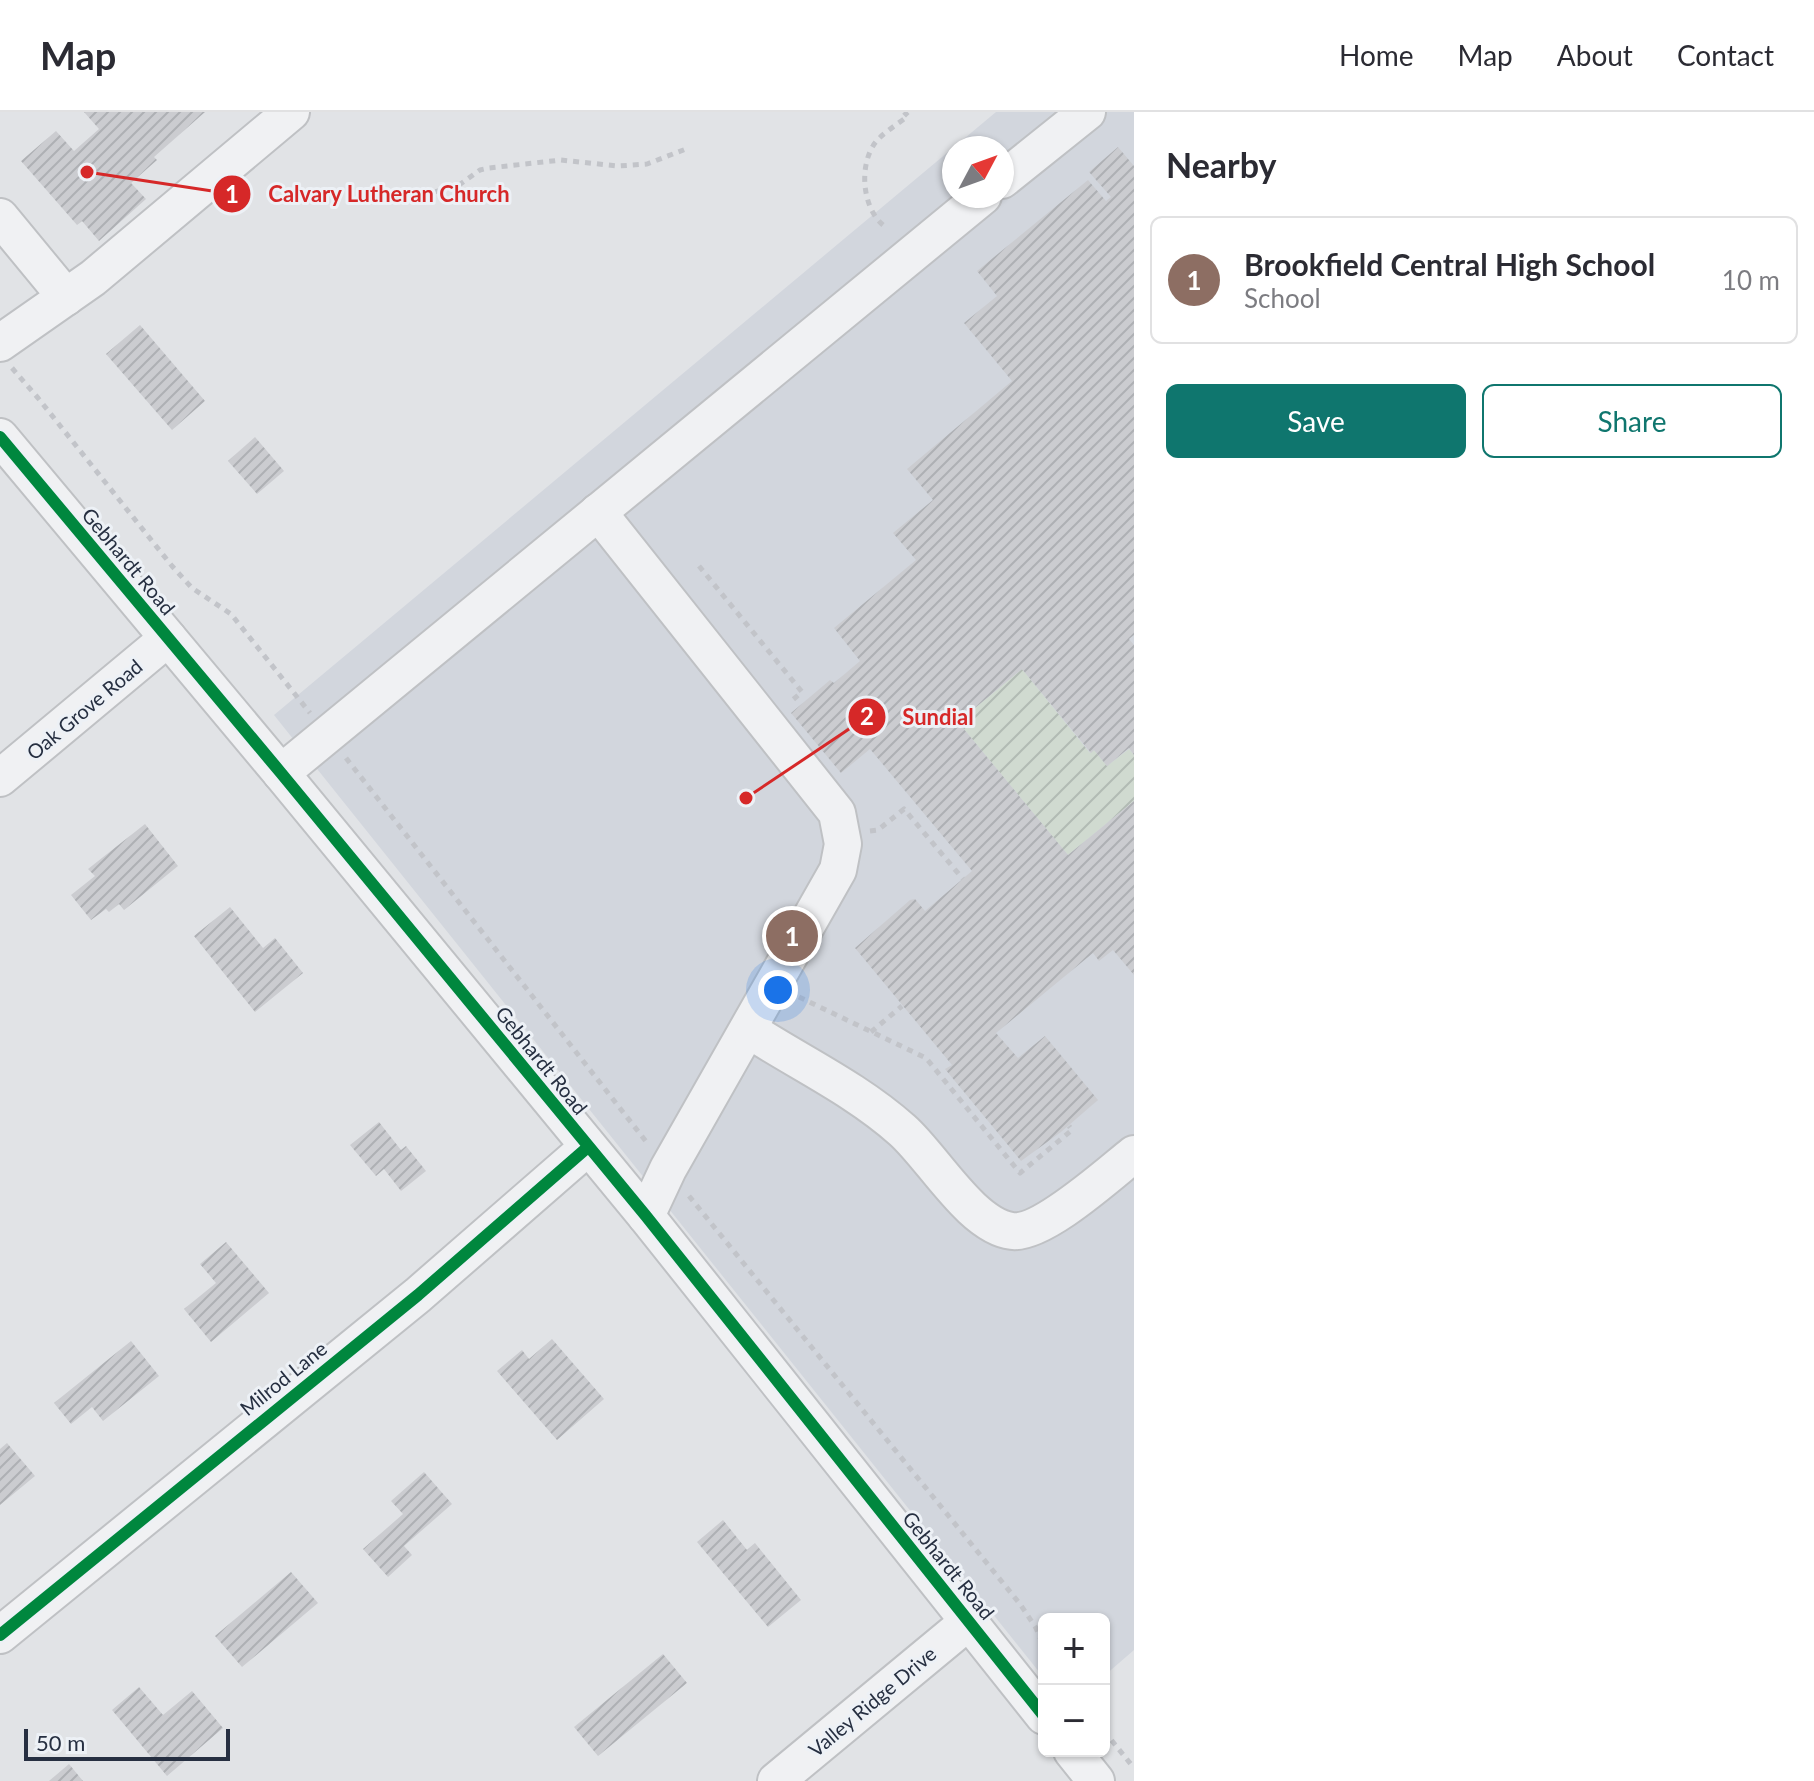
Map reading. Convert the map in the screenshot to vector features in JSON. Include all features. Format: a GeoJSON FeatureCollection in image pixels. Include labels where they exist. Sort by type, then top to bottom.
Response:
{"type":"FeatureCollection","features":[{"type":"Feature","properties":{"kind":"street"},"geometry":{"type":"LineString","coordinates":[[5,355],[66,297],[93,278],[291,112]]}},
{"type":"Feature","properties":{"kind":"street"},"geometry":{"type":"LineString","coordinates":[[1014,170],[1087,112]]}},
{"type":"Feature","properties":{"kind":"street"},"geometry":{"type":"LineString","coordinates":[[281,773],[968,208]]}},
{"type":"Feature","properties":{"kind":"street"},"geometry":{"type":"LineString","coordinates":[[0,217],[66,297]]}},
{"type":"Feature","properties":{"kind":"street","name":"Gebhardt Road"},"geometry":{"type":"LineString","coordinates":[[0,437],[646,1216],[1038,1709]]}},
{"type":"Feature","properties":{"kind":"street"},"geometry":{"type":"LineString","coordinates":[[598,512],[837,813],[842,828],[843,856],[767,1041],[668,1169],[646,1216]]}},
{"type":"Feature","properties":{"kind":"street","name":"Oak Grove Road"},"geometry":{"type":"LineString","coordinates":[[0,778],[168,638]]}},
{"type":"Feature","properties":{"kind":"street"},"geometry":{"type":"LineString","coordinates":[[767,1041],[874,1108],[903,1131],[972,1207],[990,1222],[1013,1231],[1037,1226],[1134,1154]]}},
{"type":"Feature","properties":{"kind":"street","name":"Milrod Lane"},"geometry":{"type":"LineString","coordinates":[[0,1635],[418,1295],[588,1147]]}},
{"type":"Feature","properties":{"kind":"street","name":"Valley Ridge Drive"},"geometry":{"type":"LineString","coordinates":[[776,1781],[968,1622]]}},
{"type":"Feature","properties":{"kind":"street"},"geometry":{"type":"LineString","coordinates":[[1077,1757],[1096,1781]]}},
{"type":"Feature","properties":{"kind":"path"},"geometry":{"type":"LineString","coordinates":[[883,225],[873,215],[866,192],[867,166],[873,144],[908,116],[904,112]]}},
{"type":"Feature","properties":{"kind":"path"},"geometry":{"type":"LineString","coordinates":[[424,195],[459,185],[480,170],[489,168],[561,160],[618,166],[647,164],[686,149]]}},
{"type":"Feature","properties":{"kind":"path"},"geometry":{"type":"LineString","coordinates":[[5,355],[172,566],[192,588],[231,614],[806,1343],[1020,1604],[1038,1633]]}},
{"type":"Feature","properties":{"kind":"path"},"geometry":{"type":"LineString","coordinates":[[699,566],[802,692],[784,708]]}},
{"type":"Feature","properties":{"kind":"path"},"geometry":{"type":"LineString","coordinates":[[865,832],[878,830],[904,809],[963,879]]}},
{"type":"Feature","properties":{"kind":"path"},"geometry":{"type":"LineString","coordinates":[[795,995],[926,1058],[1020,1173],[1072,1130],[1069,1126]]}},
{"type":"Feature","properties":{"kind":"path"},"geometry":{"type":"LineString","coordinates":[[871,1032],[902,1006]]}},
{"type":"Feature","properties":{"kind":"path"},"geometry":{"type":"LineString","coordinates":[[1110,1738],[1134,1768]]}},
{"type":"Feature","properties":{"kind":"shaded area"},"geometry":{"type":"Polygon","coordinates":[[[996,112],[1134,112],[1134,1650],[1110,1671],[1110,1613],[1038,1613],[1038,1670],[274,715],[942,157],[942,208],[1014,208],[1014,136],[967,136],[996,112]]]}},
{"type":"Feature","properties":{"kind":"shaded area"},"geometry":{"type":"Polygon","coordinates":[[[1022,669],[1090,753],[1094,750],[1107,766],[1129,749],[1134,755],[1134,801],[1068,855],[958,722],[1022,669]]]}},
{"type":"Feature","properties":{"kind":"building"},"geometry":{"type":"Polygon","coordinates":[[[84,112],[205,112],[154,157],[157,160],[131,183],[146,199],[99,241],[82,221],[77,225],[21,161],[56,131],[74,151],[99,129],[84,112]]]}},
{"type":"Feature","properties":{"kind":"building"},"geometry":{"type":"Polygon","coordinates":[[[1118,147],[1134,166],[1134,635],[1129,639],[1134,645],[1134,755],[1129,748],[1107,766],[1094,750],[1091,753],[1022,669],[958,722],[1068,855],[1134,801],[1134,975],[1113,950],[1099,961],[1093,953],[996,1033],[1018,1058],[1045,1036],[1098,1100],[1021,1161],[945,1069],[952,1065],[855,948],[910,900],[915,899],[925,911],[972,871],[870,749],[841,773],[791,713],[830,680],[834,683],[860,661],[834,628],[916,560],[893,533],[933,500],[907,469],[1012,381],[964,323],[997,296],[977,271],[1088,180],[1106,201],[1111,197],[1089,172],[1118,147]]]}},
{"type":"Feature","properties":{"kind":"building"},"geometry":{"type":"Polygon","coordinates":[[[140,325],[205,401],[172,430],[106,354],[140,325]]]}},
{"type":"Feature","properties":{"kind":"building"},"geometry":{"type":"Polygon","coordinates":[[[255,437],[284,471],[257,494],[228,461],[255,437]]]}},
{"type":"Feature","properties":{"kind":"building"},"geometry":{"type":"Polygon","coordinates":[[[145,824],[178,866],[124,910],[119,904],[91,920],[71,895],[95,876],[88,869],[145,824]]]}},
{"type":"Feature","properties":{"kind":"building"},"geometry":{"type":"Polygon","coordinates":[[[230,907],[263,948],[275,938],[303,973],[255,1012],[194,936],[230,907]]]}},
{"type":"Feature","properties":{"kind":"building"},"geometry":{"type":"Polygon","coordinates":[[[379,1122],[401,1150],[406,1146],[426,1171],[401,1191],[384,1169],[376,1176],[350,1145],[379,1122]]]}},
{"type":"Feature","properties":{"kind":"building"},"geometry":{"type":"Polygon","coordinates":[[[226,1242],[269,1293],[211,1342],[184,1309],[216,1283],[200,1264],[226,1242]]]}},
{"type":"Feature","properties":{"kind":"building"},"geometry":{"type":"Polygon","coordinates":[[[552,1339],[604,1399],[557,1440],[497,1371],[522,1350],[529,1359],[552,1339]]]}},
{"type":"Feature","properties":{"kind":"building"},"geometry":{"type":"Polygon","coordinates":[[[131,1341],[159,1376],[103,1421],[92,1407],[71,1424],[54,1403],[131,1341]]]}},
{"type":"Feature","properties":{"kind":"building"},"geometry":{"type":"Polygon","coordinates":[[[7,1443],[35,1476],[0,1505],[0,1449],[7,1443]]]}},
{"type":"Feature","properties":{"kind":"building"},"geometry":{"type":"Polygon","coordinates":[[[424,1472],[452,1504],[404,1546],[412,1555],[388,1577],[363,1549],[403,1514],[391,1501],[424,1472]]]}},
{"type":"Feature","properties":{"kind":"building"},"geometry":{"type":"Polygon","coordinates":[[[723,1520],[747,1550],[755,1543],[801,1600],[768,1627],[697,1542],[723,1520]]]}},
{"type":"Feature","properties":{"kind":"building"},"geometry":{"type":"Polygon","coordinates":[[[291,1572],[318,1603],[242,1667],[215,1636],[291,1572]]]}},
{"type":"Feature","properties":{"kind":"building"},"geometry":{"type":"Polygon","coordinates":[[[663,1654],[687,1683],[598,1756],[574,1727],[663,1654]]]}},
{"type":"Feature","properties":{"kind":"building"},"geometry":{"type":"Polygon","coordinates":[[[139,1687],[163,1715],[192,1691],[223,1728],[167,1776],[112,1710],[139,1687]]]}},
{"type":"Feature","properties":{"kind":"building"},"geometry":{"type":"Polygon","coordinates":[[[69,1764],[83,1781],[49,1781],[69,1764]]]}},
{"type":"Feature","properties":{"kind":"cycle path"},"geometry":{"type":"LineString","coordinates":[[0,437],[646,1216],[1038,1708]]}},
{"type":"Feature","properties":{"kind":"cycle path"},"geometry":{"type":"LineString","coordinates":[[0,1635],[418,1295],[588,1147]]}},
{"type":"Feature","properties":{"kind":"place","name":"Calvary Lutheran Church"},"geometry":{"type":"Point","coordinates":[87,172]}},
{"type":"Feature","properties":{"kind":"place","name":"Sundial"},"geometry":{"type":"Point","coordinates":[746,798]}},
{"type":"Feature","properties":{"kind":"place","name":"Brookfield Central High School"},"geometry":{"type":"Point","coordinates":[792,936]}}]}
